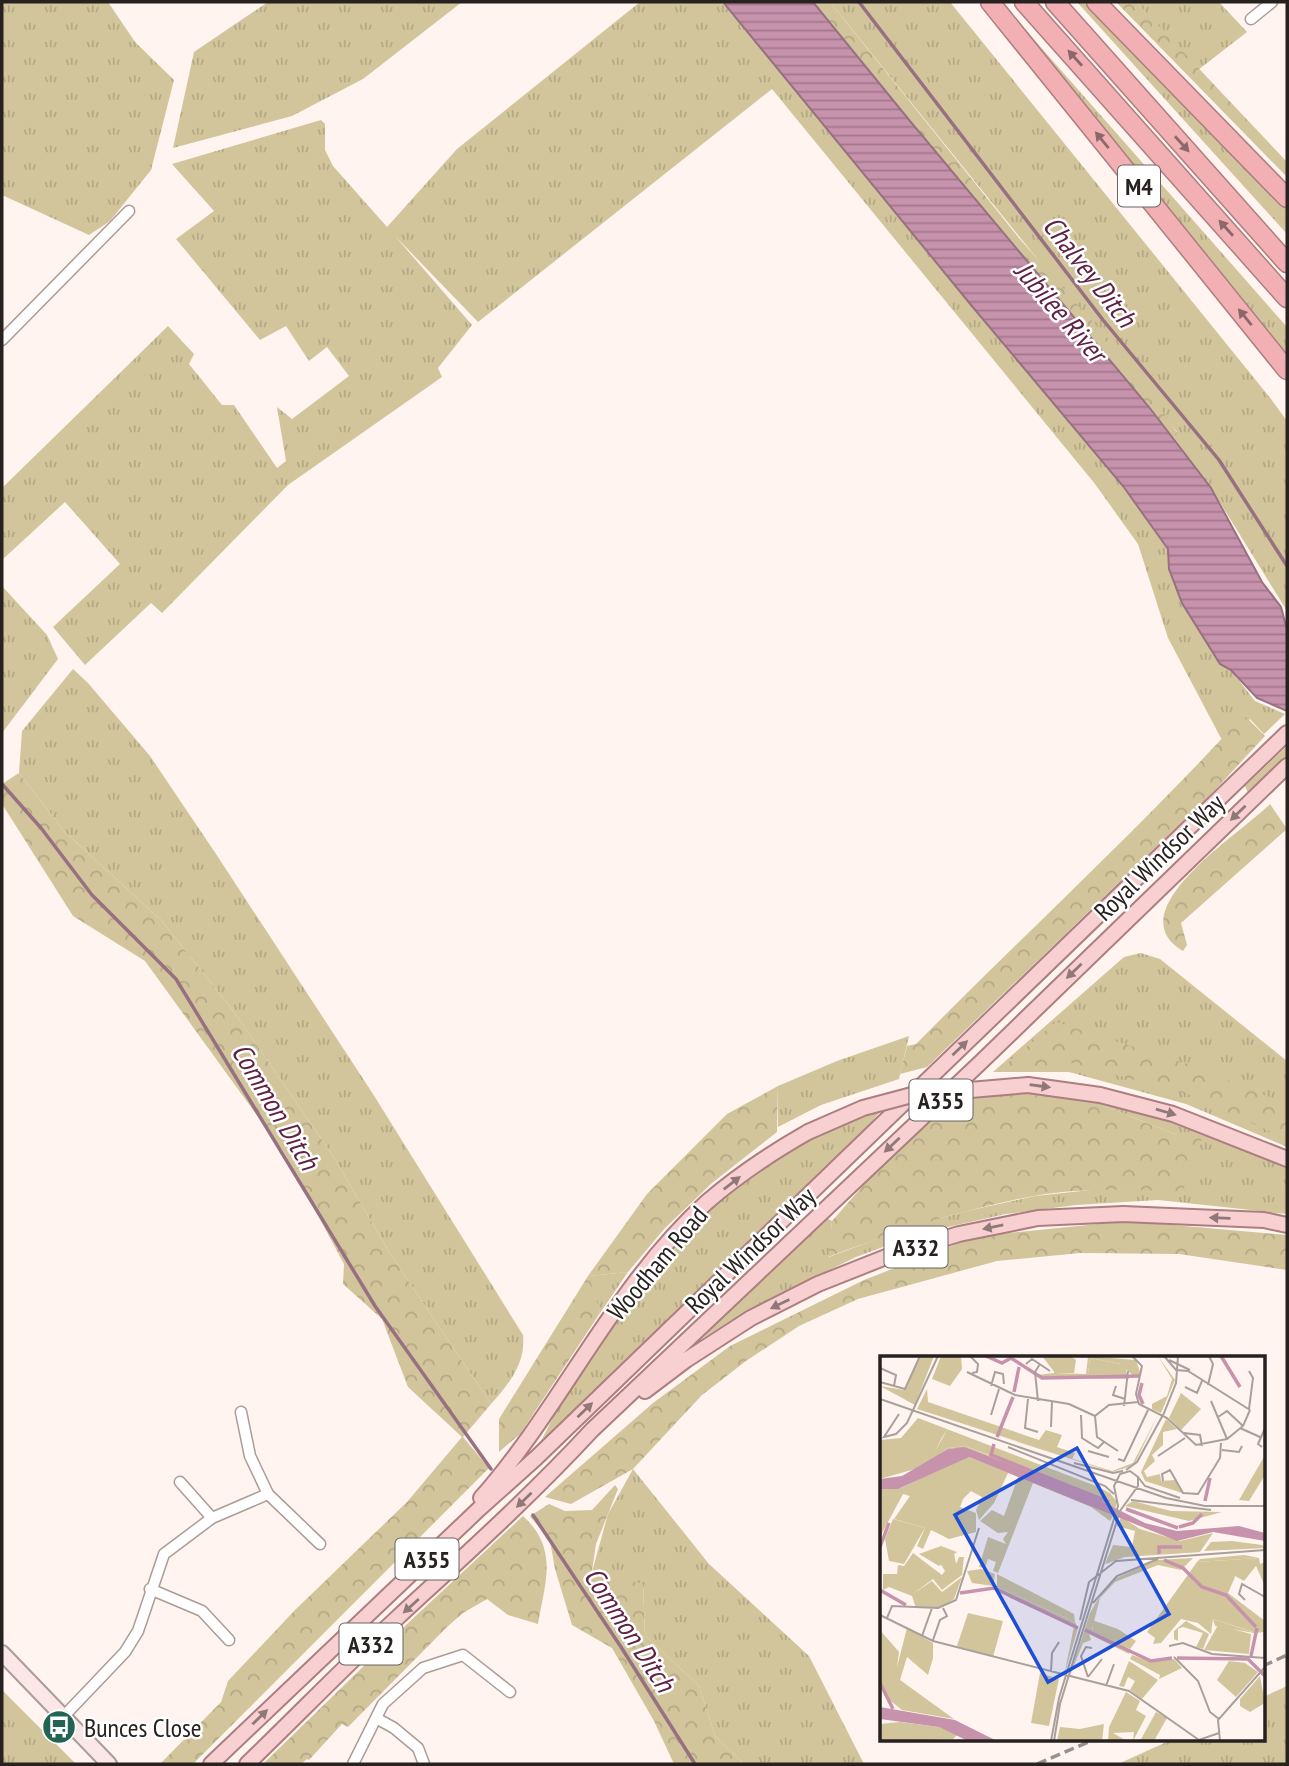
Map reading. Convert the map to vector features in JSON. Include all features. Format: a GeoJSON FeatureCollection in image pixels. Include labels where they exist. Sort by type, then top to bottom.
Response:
{"type":"FeatureCollection","features":[{"type":"Feature","properties":{"kind":"highway","name":"M4"},"geometry":{"type":"LineString","coordinates":[[990,2],[1287,370]]}},
{"type":"Feature","properties":{"kind":"highway","name":"M4"},"geometry":{"type":"LineString","coordinates":[[1024,2],[1287,298]]}},
{"type":"Feature","properties":{"kind":"highway","name":"M4"},"geometry":{"type":"LineString","coordinates":[[1055,2],[1287,263]]}},
{"type":"Feature","properties":{"kind":"highway"},"geometry":{"type":"LineString","coordinates":[[1096,2],[1287,198]]}},
{"type":"Feature","properties":{"kind":"main road","name":"Royal Windsor Way"},"geometry":{"type":"LineString","coordinates":[[211,1764],[374,1609],[477,1506],[536,1458],[1287,733]]}},
{"type":"Feature","properties":{"kind":"main road","name":"Royal Windsor Way"},"geometry":{"type":"LineString","coordinates":[[247,1764],[396,1619],[497,1527],[592,1430],[981,1062],[1287,766]]}},
{"type":"Feature","properties":{"kind":"main road","name":"Woodham Road"},"geometry":{"type":"LineString","coordinates":[[477,1506],[507,1468],[607,1322],[668,1244],[707,1202],[754,1166],[808,1132],[863,1108],[912,1095],[1028,1085],[1100,1095],[1173,1114],[1287,1159]]}},
{"type":"Feature","properties":{"kind":"main road","name":"A332"},"geometry":{"type":"LineString","coordinates":[[592,1430],[686,1360],[751,1318],[818,1284],[891,1255],[959,1234],[1038,1218],[1123,1214],[1264,1220],[1287,1225]]}},
{"type":"Feature","properties":{"kind":"main road"},"geometry":{"type":"LineString","coordinates":[[2,1653],[109,1764]]}},
{"type":"Feature","properties":{"kind":"street"},"geometry":{"type":"LineString","coordinates":[[1251,19],[1272,2]]}},
{"type":"Feature","properties":{"kind":"street"},"geometry":{"type":"LineString","coordinates":[[2,340],[129,211]]}},
{"type":"Feature","properties":{"kind":"street"},"geometry":{"type":"LineString","coordinates":[[241,1412],[250,1457],[268,1494],[320,1544]]}},
{"type":"Feature","properties":{"kind":"street"},"geometry":{"type":"LineString","coordinates":[[180,1482],[212,1518]]}},
{"type":"Feature","properties":{"kind":"street"},"geometry":{"type":"LineString","coordinates":[[64,1716],[125,1652],[138,1631],[163,1553],[212,1518],[268,1494]]}},
{"type":"Feature","properties":{"kind":"street"},"geometry":{"type":"LineString","coordinates":[[150,1589],[202,1611],[229,1640]]}},
{"type":"Feature","properties":{"kind":"street"},"geometry":{"type":"LineString","coordinates":[[353,1764],[383,1704],[423,1668],[463,1655],[510,1692]]}},
{"type":"Feature","properties":{"kind":"street"},"geometry":{"type":"LineString","coordinates":[[376,1718],[394,1728],[418,1748],[424,1764]]}},
{"type":"Feature","properties":{"kind":"green space"},"geometry":{"type":"Polygon","coordinates":[[[2,2],[108,2],[135,42],[174,80],[151,170],[110,221],[89,235],[2,195],[2,2]]]}},
{"type":"Feature","properties":{"kind":"green space"},"geometry":{"type":"Polygon","coordinates":[[[268,2],[462,2],[363,79],[292,116],[173,148],[194,52],[268,2]]]}},
{"type":"Feature","properties":{"kind":"green space"},"geometry":{"type":"Polygon","coordinates":[[[640,2],[723,2],[1123,486],[1168,550],[1169,569],[1220,664],[1231,670],[1255,701],[1285,714],[1264,734],[1250,719],[1223,742],[1168,638],[1138,544],[1095,484],[772,89],[478,322],[395,236],[472,325],[438,368],[442,377],[288,485],[162,613],[151,603],[85,665],[53,627],[120,564],[65,502],[2,560],[2,488],[168,326],[194,354],[189,364],[222,405],[234,405],[277,468],[286,461],[277,407],[292,419],[349,376],[327,347],[309,361],[286,326],[260,340],[176,239],[214,211],[172,164],[321,120],[325,124],[325,150],[333,166],[387,227],[457,149],[640,2]]]}},
{"type":"Feature","properties":{"kind":"green space"},"geometry":{"type":"Polygon","coordinates":[[[813,2],[830,2],[1019,238],[1115,347],[1148,389],[1177,433],[1174,440],[813,2]]]}},
{"type":"Feature","properties":{"kind":"green space"},"geometry":{"type":"Polygon","coordinates":[[[830,2],[950,2],[1271,399],[1287,421],[1287,611],[1211,488],[1174,440],[1177,432],[830,2]]]}},
{"type":"Feature","properties":{"kind":"green space"},"geometry":{"type":"Polygon","coordinates":[[[1001,2],[1287,327],[1287,359],[1001,2]]]}},
{"type":"Feature","properties":{"kind":"green space"},"geometry":{"type":"Polygon","coordinates":[[[1077,2],[1084,2],[1287,208],[1287,234],[1077,2]]]}},
{"type":"Feature","properties":{"kind":"green space"},"geometry":{"type":"Polygon","coordinates":[[[1116,2],[1136,2],[1287,162],[1287,177],[1116,2]]]}},
{"type":"Feature","properties":{"kind":"green space"},"geometry":{"type":"Polygon","coordinates":[[[1136,2],[1219,2],[1247,32],[1198,70],[1136,2]]]}},
{"type":"Feature","properties":{"kind":"green space"},"geometry":{"type":"Polygon","coordinates":[[[2,586],[47,635],[58,659],[2,733],[2,586]]]}},
{"type":"Feature","properties":{"kind":"green space"},"geometry":{"type":"Polygon","coordinates":[[[73,669],[150,756],[373,1094],[523,1335],[519,1364],[510,1381],[491,1404],[391,1255],[333,1156],[234,1012],[162,921],[65,832],[19,773],[22,731],[73,669]]]}},
{"type":"Feature","properties":{"kind":"green space"},"geometry":{"type":"Polygon","coordinates":[[[1244,715],[1265,736],[1215,790],[927,1067],[900,1074],[907,1046],[916,1044],[1123,840],[1244,715]]]}},
{"type":"Feature","properties":{"kind":"green space"},"geometry":{"type":"Polygon","coordinates":[[[1287,746],[1287,760],[1252,794],[1248,793],[1245,786],[1287,746]]]}},
{"type":"Feature","properties":{"kind":"green space"},"geometry":{"type":"Polygon","coordinates":[[[19,773],[65,832],[162,921],[234,1012],[333,1156],[391,1255],[491,1404],[463,1437],[489,1468],[193,1764],[160,1764],[221,1702],[228,1681],[295,1610],[407,1502],[462,1437],[408,1387],[382,1319],[343,1284],[344,1264],[285,1154],[145,961],[73,916],[2,804],[2,784],[19,773]]]}},
{"type":"Feature","properties":{"kind":"green space"},"geometry":{"type":"Polygon","coordinates":[[[1270,804],[1287,829],[1181,923],[1187,945],[1183,951],[1166,934],[1164,915],[1174,894],[1213,852],[1270,804]]]}},
{"type":"Feature","properties":{"kind":"green space"},"geometry":{"type":"Polygon","coordinates":[[[1141,953],[1160,959],[1287,1061],[1287,1147],[1186,1104],[1069,1072],[993,1072],[1124,957],[1141,953]]]}},
{"type":"Feature","properties":{"kind":"green space"},"geometry":{"type":"Polygon","coordinates":[[[1056,1022],[1187,1064],[1287,1104],[1287,1139],[1190,1095],[1072,1063],[999,1070],[1056,1022]]]}},
{"type":"Feature","properties":{"kind":"green space"},"geometry":{"type":"Polygon","coordinates":[[[909,1036],[899,1079],[821,1105],[778,1127],[778,1086],[837,1061],[909,1036]]]}},
{"type":"Feature","properties":{"kind":"green space"},"geometry":{"type":"Polygon","coordinates":[[[778,1086],[777,1132],[712,1183],[665,1228],[628,1272],[589,1276],[600,1313],[520,1434],[499,1452],[499,1419],[588,1276],[647,1194],[727,1114],[778,1086]]]}},
{"type":"Feature","properties":{"kind":"green space"},"geometry":{"type":"Polygon","coordinates":[[[1031,1090],[1075,1094],[1177,1135],[1193,1135],[1202,1140],[1183,1191],[1089,1190],[1034,1196],[930,1222],[828,1257],[832,1221],[875,1172],[955,1096],[1031,1090]]]}},
{"type":"Feature","properties":{"kind":"green space"},"geometry":{"type":"Polygon","coordinates":[[[1075,1094],[1176,1119],[1246,1146],[1287,1166],[1287,1214],[1158,1200],[1076,1205],[1006,1214],[921,1233],[856,1257],[750,1309],[690,1346],[826,1218],[832,1221],[829,1257],[903,1229],[967,1211],[1035,1196],[1100,1189],[1193,1135],[1177,1135],[1075,1094]]]}},
{"type":"Feature","properties":{"kind":"green space"},"geometry":{"type":"Polygon","coordinates":[[[884,1107],[856,1141],[539,1445],[561,1402],[654,1264],[718,1197],[808,1137],[884,1107]]]}},
{"type":"Feature","properties":{"kind":"green space"},"geometry":{"type":"Polygon","coordinates":[[[1128,1221],[1287,1235],[1287,1270],[1179,1254],[1080,1253],[997,1261],[858,1299],[799,1326],[746,1361],[702,1395],[633,1469],[571,1504],[545,1497],[653,1403],[730,1346],[864,1280],[977,1236],[1128,1221]]]}},
{"type":"Feature","properties":{"kind":"green space"},"geometry":{"type":"Polygon","coordinates":[[[628,1272],[600,1313],[588,1276],[628,1272]]]}},
{"type":"Feature","properties":{"kind":"green space"},"geometry":{"type":"Polygon","coordinates":[[[633,1469],[709,1564],[809,1656],[864,1764],[744,1764],[715,1736],[699,1686],[645,1635],[643,1585],[592,1572],[608,1514],[633,1469]]]}},
{"type":"Feature","properties":{"kind":"green space"},"geometry":{"type":"Polygon","coordinates":[[[615,1485],[618,1489],[596,1544],[592,1571],[643,1584],[645,1635],[699,1686],[715,1736],[744,1764],[674,1764],[654,1721],[612,1648],[572,1625],[555,1569],[550,1541],[530,1516],[549,1504],[565,1511],[592,1510],[615,1485]]]}},
{"type":"Feature","properties":{"kind":"green space"},"geometry":{"type":"Polygon","coordinates":[[[523,1516],[542,1541],[547,1567],[538,1624],[508,1615],[487,1599],[463,1613],[447,1627],[348,1727],[342,1724],[309,1760],[301,1764],[263,1764],[407,1624],[523,1516]]]}},
{"type":"Feature","properties":{"kind":"green space"},"geometry":{"type":"Polygon","coordinates":[[[1287,1686],[1287,1764],[1118,1764],[1167,1742],[1264,1742],[1264,1697],[1287,1686]]]}},
{"type":"Feature","properties":{"kind":"green space"},"geometry":{"type":"Polygon","coordinates":[[[2,1690],[76,1764],[2,1764],[2,1690]]]}},
{"type":"Feature","properties":{"kind":"water","name":"Jubilee River"},"geometry":{"type":"Polygon","coordinates":[[[723,2],[813,2],[1149,407],[1211,488],[1262,582],[1281,607],[1287,630],[1287,711],[1257,698],[1231,670],[1220,664],[1182,603],[1169,569],[1168,549],[1123,486],[723,2]]]}},
{"type":"Feature","properties":{"kind":"waterway","name":"Chalvey Ditch"},"geometry":{"type":"LineString","coordinates":[[859,2],[1103,320],[1219,460],[1287,566]]}},
{"type":"Feature","properties":{"kind":"waterway","name":"Common Ditch"},"geometry":{"type":"LineString","coordinates":[[2,784],[41,828],[92,895],[176,979],[375,1306],[491,1469]]}},
{"type":"Feature","properties":{"kind":"waterway","name":"Common Ditch"},"geometry":{"type":"LineString","coordinates":[[533,1515],[695,1764]]}},
{"type":"Feature","properties":{"kind":"railway"},"geometry":{"type":"LineString","coordinates":[[1264,1666],[1287,1655]]}},
{"type":"Feature","properties":{"kind":"railway"},"geometry":{"type":"LineString","coordinates":[[1037,1764],[1088,1742]]}},
{"type":"Feature","properties":{"kind":"place","name":"Bunces Close"},"geometry":{"type":"Point","coordinates":[59,1727]}}]}
